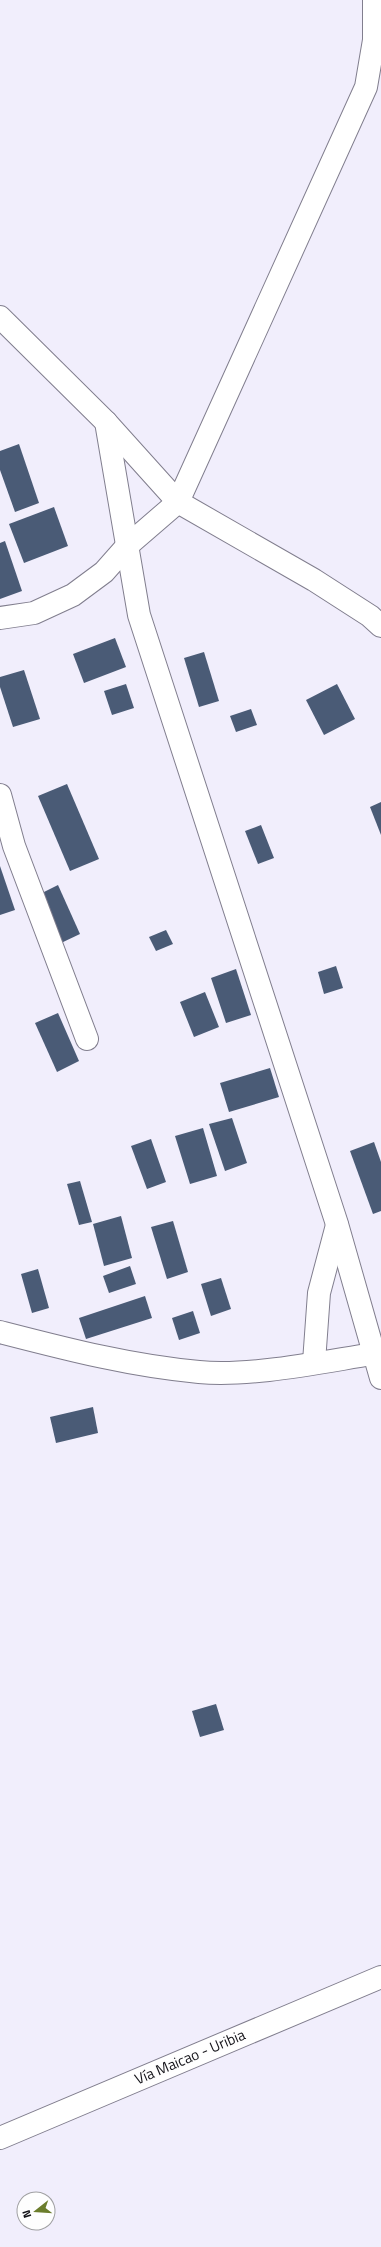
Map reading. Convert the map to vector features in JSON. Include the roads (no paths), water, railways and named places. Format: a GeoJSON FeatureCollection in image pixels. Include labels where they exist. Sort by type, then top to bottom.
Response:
{"type":"FeatureCollection","features":[{"type":"Feature","properties":{"kind":"street"},"geometry":{"type":"LineString","coordinates":[[0,618],[34,613],[73,595],[104,572],[127,546],[178,502],[366,87],[374,40],[374,0]]}},
{"type":"Feature","properties":{"kind":"street"},"geometry":{"type":"LineString","coordinates":[[0,316],[106,422],[178,502],[314,580],[370,616],[381,626]]}},
{"type":"Feature","properties":{"kind":"street"},"geometry":{"type":"LineString","coordinates":[[106,422],[139,615],[337,1224],[381,1378]]}},
{"type":"Feature","properties":{"kind":"street"},"geometry":{"type":"LineString","coordinates":[[0,795],[14,846],[87,1038]]}},
{"type":"Feature","properties":{"kind":"street"},"geometry":{"type":"LineString","coordinates":[[314,1362],[319,1293],[337,1224]]}},
{"type":"Feature","properties":{"kind":"street"},"geometry":{"type":"LineString","coordinates":[[0,1332],[111,1360],[200,1372],[252,1371],[373,1354]]}},
{"type":"Feature","properties":{"kind":"street","name":"Vía Maicao - Uribia"},"geometry":{"type":"LineString","coordinates":[[0,2138],[381,1977]]}}]}
